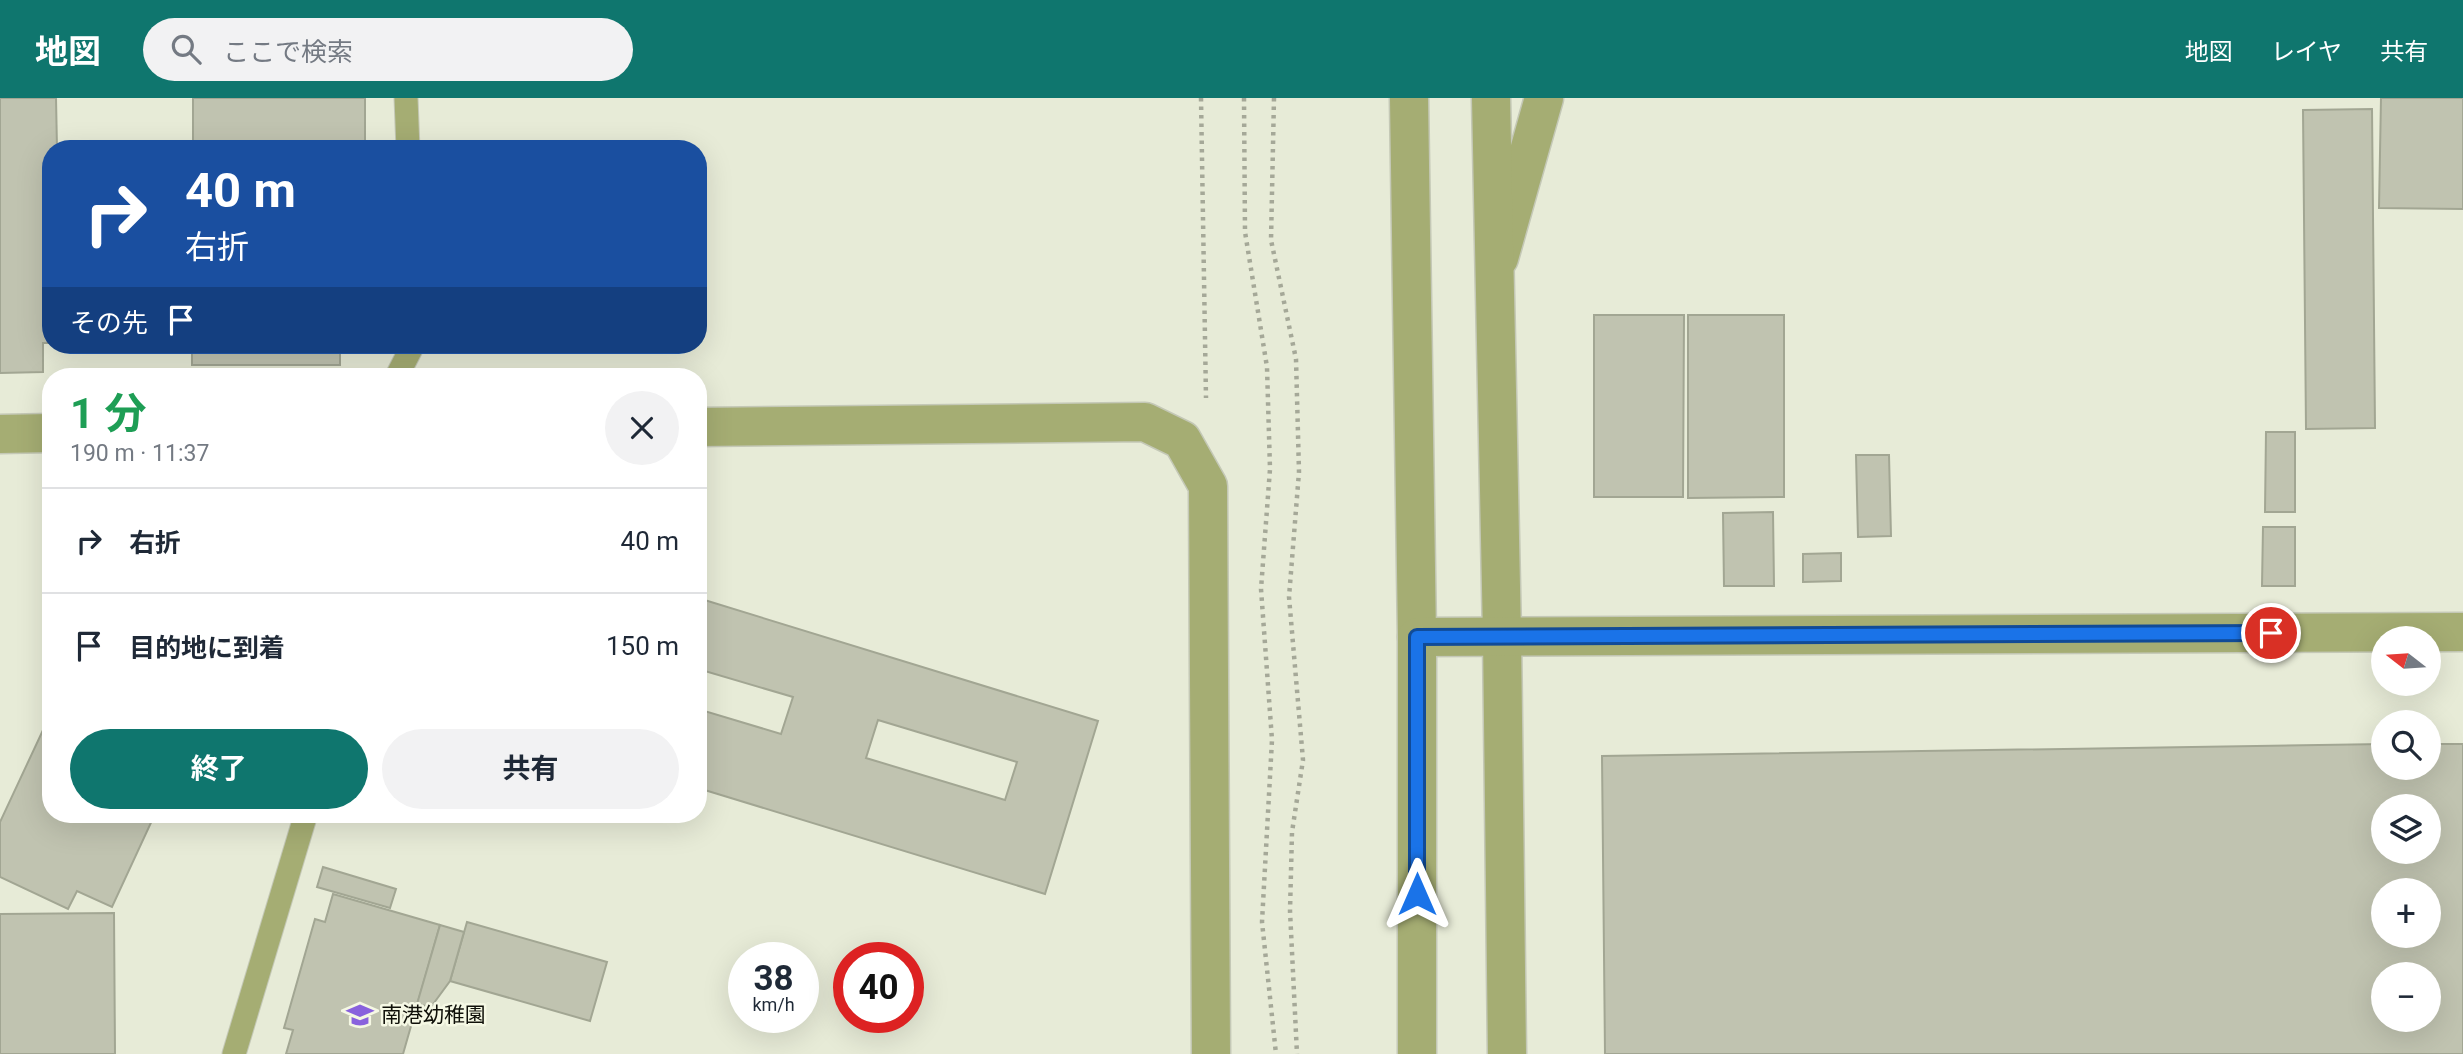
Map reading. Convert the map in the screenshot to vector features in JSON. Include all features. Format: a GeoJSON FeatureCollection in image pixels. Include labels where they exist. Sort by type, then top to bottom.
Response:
{"type":"FeatureCollection","features":[{"type":"Feature","properties":{"kind":"street"},"geometry":{"type":"LineString","coordinates":[[1409,98],[1417,637],[1417,1054]]}},
{"type":"Feature","properties":{"kind":"street"},"geometry":{"type":"LineString","coordinates":[[1491,98],[1507,1054]]}},
{"type":"Feature","properties":{"kind":"street"},"geometry":{"type":"LineString","coordinates":[[1495,270],[1544,98]]}},
{"type":"Feature","properties":{"kind":"street"},"geometry":{"type":"LineString","coordinates":[[707,427],[1145,422],[1182,440],[1208,486],[1211,1054]]}},
{"type":"Feature","properties":{"kind":"street"},"geometry":{"type":"LineString","coordinates":[[0,434],[42,433]]}},
{"type":"Feature","properties":{"kind":"street"},"geometry":{"type":"LineString","coordinates":[[1417,637],[2463,632]]}},
{"type":"Feature","properties":{"kind":"lane"},"geometry":{"type":"LineString","coordinates":[[406,98],[408,140]]}},
{"type":"Feature","properties":{"kind":"lane"},"geometry":{"type":"LineString","coordinates":[[234,1054],[303,823]]}},
{"type":"Feature","properties":{"kind":"path"},"geometry":{"type":"LineString","coordinates":[[1201,98],[1206,398]]}},
{"type":"Feature","properties":{"kind":"path"},"geometry":{"type":"LineString","coordinates":[[1244,98],[1245,232],[1268,367],[1270,469],[1261,589],[1272,740],[1262,922],[1276,1054]]}},
{"type":"Feature","properties":{"kind":"path"},"geometry":{"type":"LineString","coordinates":[[1274,98],[1272,240],[1296,359],[1297,384],[1299,472],[1289,597],[1303,760],[1292,832],[1290,911],[1297,1054]]}},
{"type":"Feature","properties":{"kind":"building"},"geometry":{"type":"Polygon","coordinates":[[[0,98],[56,98],[57,140],[42,140],[43,368],[42,372],[0,373],[0,98]]]}},
{"type":"Feature","properties":{"kind":"building"},"geometry":{"type":"Polygon","coordinates":[[[193,98],[365,98],[365,140],[193,140],[193,98]]]}},
{"type":"Feature","properties":{"kind":"building"},"geometry":{"type":"Polygon","coordinates":[[[2381,98],[2463,98],[2463,209],[2379,208],[2381,98]]]}},
{"type":"Feature","properties":{"kind":"building"},"geometry":{"type":"Polygon","coordinates":[[[2372,109],[2375,428],[2306,429],[2303,110],[2372,109]]]}},
{"type":"Feature","properties":{"kind":"building"},"geometry":{"type":"Polygon","coordinates":[[[1594,315],[1684,315],[1683,497],[1594,497],[1594,315]]]}},
{"type":"Feature","properties":{"kind":"building"},"geometry":{"type":"Polygon","coordinates":[[[1688,315],[1784,315],[1784,497],[1688,498],[1688,315]]]}},
{"type":"Feature","properties":{"kind":"building"},"geometry":{"type":"Polygon","coordinates":[[[192,354],[340,354],[340,365],[192,365],[192,354]]]}},
{"type":"Feature","properties":{"kind":"building"},"geometry":{"type":"Polygon","coordinates":[[[2266,432],[2295,432],[2295,512],[2265,512],[2266,432]]]}},
{"type":"Feature","properties":{"kind":"building"},"geometry":{"type":"Polygon","coordinates":[[[1856,455],[1889,455],[1891,536],[1858,537],[1856,455]]]}},
{"type":"Feature","properties":{"kind":"building"},"geometry":{"type":"Polygon","coordinates":[[[1773,512],[1774,586],[1724,586],[1723,513],[1773,512]]]}},
{"type":"Feature","properties":{"kind":"building"},"geometry":{"type":"Polygon","coordinates":[[[2263,527],[2295,527],[2295,586],[2262,586],[2263,527]]]}},
{"type":"Feature","properties":{"kind":"building"},"geometry":{"type":"Polygon","coordinates":[[[1841,553],[1841,581],[1803,582],[1803,554],[1841,553]]]}},
{"type":"Feature","properties":{"kind":"building"},"geometry":{"type":"Polygon","coordinates":[[[707,601],[1098,721],[1045,894],[707,791],[707,712],[781,734],[793,697],[707,672],[707,601]],[[878,720],[866,758],[1005,800],[1017,762],[878,720]]]}},
{"type":"Feature","properties":{"kind":"building"},"geometry":{"type":"Polygon","coordinates":[[[42,732],[42,823],[151,823],[112,907],[77,891],[68,909],[0,877],[0,822],[42,732]]]}},
{"type":"Feature","properties":{"kind":"building"},"geometry":{"type":"Polygon","coordinates":[[[2371,744],[2371,780],[2441,780],[2441,744],[2463,744],[2463,1054],[1605,1054],[1602,756],[2371,744]]]}},
{"type":"Feature","properties":{"kind":"building"},"geometry":{"type":"Polygon","coordinates":[[[323,867],[396,889],[390,908],[317,887],[323,867]]]}},
{"type":"Feature","properties":{"kind":"building"},"geometry":{"type":"Polygon","coordinates":[[[333,894],[440,925],[403,1054],[286,1054],[293,1030],[284,1028],[315,919],[325,922],[333,894]]]}},
{"type":"Feature","properties":{"kind":"building"},"geometry":{"type":"Polygon","coordinates":[[[114,913],[115,1054],[0,1054],[0,914],[114,913]]]}},
{"type":"Feature","properties":{"kind":"building"},"geometry":{"type":"Polygon","coordinates":[[[467,922],[607,962],[590,1021],[450,981],[467,922]]]}},
{"type":"Feature","properties":{"kind":"building"},"geometry":{"type":"Polygon","coordinates":[[[440,925],[464,932],[450,981],[431,1007],[417,1004],[440,925]]]}},
{"type":"Feature","properties":{"kind":"place","name":"南港幼稚園"},"geometry":{"type":"Point","coordinates":[360,1015]}},
{"type":"Feature","properties":{"kind":"route"},"geometry":{"type":"LineString","coordinates":[[1417,894],[1417,637],[2271,633]]}}]}
